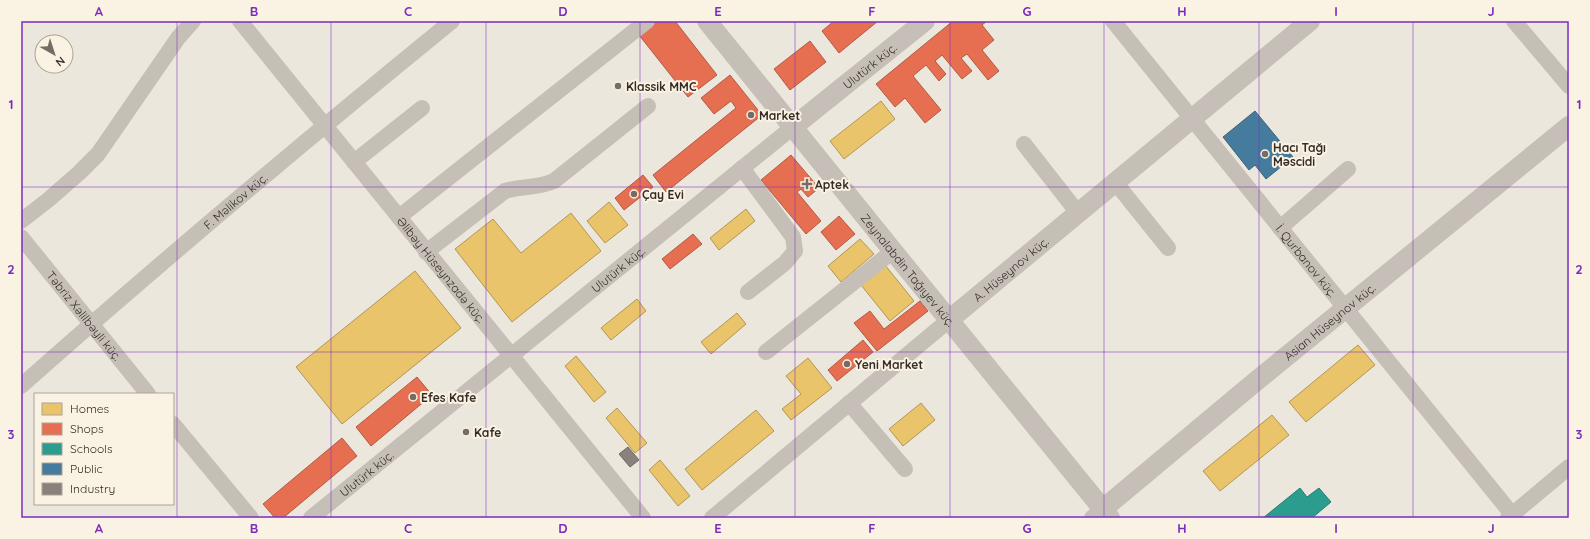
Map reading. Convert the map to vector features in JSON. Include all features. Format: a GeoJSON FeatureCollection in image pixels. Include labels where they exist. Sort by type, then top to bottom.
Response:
{"type":"FeatureCollection","features":[{"type":"Feature","properties":{"kind":"street"},"geometry":{"type":"LineString","coordinates":[[21,221],[48,200],[98,154],[178,38],[193,21]]}},
{"type":"Feature","properties":{"kind":"street","name":"Əlibəy Hüseynzadə küç."},"geometry":{"type":"LineString","coordinates":[[240,21],[643,518]]}},
{"type":"Feature","properties":{"kind":"street","name":"F. Məlikov küç."},"geometry":{"type":"LineString","coordinates":[[21,386],[90,324],[324,125],[452,21]]}},
{"type":"Feature","properties":{"kind":"street"},"geometry":{"type":"LineString","coordinates":[[399,217],[647,21]]}},
{"type":"Feature","properties":{"kind":"street","name":"Zeynalabdin Tağıyev küç."},"geometry":{"type":"LineString","coordinates":[[707,21],[949,320],[1102,515]]}},
{"type":"Feature","properties":{"kind":"street","name":"Ulutürk küç."},"geometry":{"type":"LineString","coordinates":[[311,518],[925,21]]}},
{"type":"Feature","properties":{"kind":"street","name":"İ. Qurbanov küç."},"geometry":{"type":"LineString","coordinates":[[1113,21],[1512,517]]}},
{"type":"Feature","properties":{"kind":"street","name":"A. Hüseynov küç."},"geometry":{"type":"LineString","coordinates":[[712,518],[1310,21]]}},
{"type":"Feature","properties":{"kind":"street"},"geometry":{"type":"LineString","coordinates":[[1514,21],[1569,86]]}},
{"type":"Feature","properties":{"kind":"street"},"geometry":{"type":"LineString","coordinates":[[426,252],[505,191],[514,188],[542,186],[554,181],[648,106]]}},
{"type":"Feature","properties":{"kind":"street"},"geometry":{"type":"LineString","coordinates":[[354,162],[422,108]]}},
{"type":"Feature","properties":{"kind":"street","name":"Asian Hüseynov küç."},"geometry":{"type":"LineString","coordinates":[[1102,515],[1345,309],[1569,126]]}},
{"type":"Feature","properties":{"kind":"street"},"geometry":{"type":"LineString","coordinates":[[1024,144],[1078,213]]}},
{"type":"Feature","properties":{"kind":"street"},"geometry":{"type":"LineString","coordinates":[[742,168],[793,237],[795,251],[785,263],[748,292]]}},
{"type":"Feature","properties":{"kind":"street"},"geometry":{"type":"LineString","coordinates":[[1280,228],[1348,169]]}},
{"type":"Feature","properties":{"kind":"street"},"geometry":{"type":"LineString","coordinates":[[1115,182],[1168,248]]}},
{"type":"Feature","properties":{"kind":"street","name":"Təbriz Xəlilbəyli küç."},"geometry":{"type":"LineString","coordinates":[[21,237],[147,393]]}},
{"type":"Feature","properties":{"kind":"street"},"geometry":{"type":"LineString","coordinates":[[766,352],[893,251]]}},
{"type":"Feature","properties":{"kind":"street"},"geometry":{"type":"LineString","coordinates":[[849,403],[905,469]]}},
{"type":"Feature","properties":{"kind":"street"},"geometry":{"type":"LineString","coordinates":[[174,425],[251,518]]}},
{"type":"Feature","properties":{"kind":"street"},"geometry":{"type":"LineString","coordinates":[[1512,517],[1569,467]]}},
{"type":"Feature","properties":{"kind":"building: Homes"},"geometry":{"type":"Polygon","coordinates":[[[881,101],[895,119],[844,159],[830,141],[881,101]]]}},
{"type":"Feature","properties":{"kind":"building: Homes"},"geometry":{"type":"Polygon","coordinates":[[[609,202],[628,225],[605,243],[587,221],[609,202]]]}},
{"type":"Feature","properties":{"kind":"building: Homes"},"geometry":{"type":"Polygon","coordinates":[[[746,209],[755,221],[719,250],[710,238],[746,209]]]}},
{"type":"Feature","properties":{"kind":"building: Homes"},"geometry":{"type":"Polygon","coordinates":[[[571,213],[601,251],[512,322],[455,249],[493,219],[521,253],[571,213]]]}},
{"type":"Feature","properties":{"kind":"building: Homes"},"geometry":{"type":"Polygon","coordinates":[[[860,239],[874,254],[841,282],[828,266],[860,239]]]}},
{"type":"Feature","properties":{"kind":"building: Homes"},"geometry":{"type":"Polygon","coordinates":[[[885,265],[914,301],[890,321],[861,285],[885,265]]]}},
{"type":"Feature","properties":{"kind":"building: Homes"},"geometry":{"type":"Polygon","coordinates":[[[415,271],[461,328],[342,424],[296,367],[415,271]]]}},
{"type":"Feature","properties":{"kind":"building: Homes"},"geometry":{"type":"Polygon","coordinates":[[[637,299],[646,311],[611,340],[601,328],[637,299]]]}},
{"type":"Feature","properties":{"kind":"building: Homes"},"geometry":{"type":"Polygon","coordinates":[[[737,313],[746,324],[711,354],[701,342],[737,313]]]}},
{"type":"Feature","properties":{"kind":"building: Homes"},"geometry":{"type":"Polygon","coordinates":[[[1358,345],[1375,365],[1306,422],[1289,402],[1358,345]]]}},
{"type":"Feature","properties":{"kind":"building: Homes"},"geometry":{"type":"Polygon","coordinates":[[[576,356],[606,392],[594,402],[565,366],[576,356]]]}},
{"type":"Feature","properties":{"kind":"building: Homes"},"geometry":{"type":"Polygon","coordinates":[[[808,358],[832,388],[791,420],[782,409],[801,394],[786,376],[808,358]]]}},
{"type":"Feature","properties":{"kind":"building: Homes"},"geometry":{"type":"Polygon","coordinates":[[[921,403],[935,420],[903,446],[889,429],[921,403]]]}},
{"type":"Feature","properties":{"kind":"building: Homes"},"geometry":{"type":"Polygon","coordinates":[[[617,408],[647,443],[635,453],[606,418],[617,408]]]}},
{"type":"Feature","properties":{"kind":"building: Homes"},"geometry":{"type":"Polygon","coordinates":[[[756,410],[774,431],[702,490],[685,469],[756,410]]]}},
{"type":"Feature","properties":{"kind":"building: Homes"},"geometry":{"type":"Polygon","coordinates":[[[1272,415],[1289,435],[1220,491],[1203,471],[1272,415]]]}},
{"type":"Feature","properties":{"kind":"building: Homes"},"geometry":{"type":"Polygon","coordinates":[[[660,460],[690,496],[678,506],[649,470],[660,460]]]}},
{"type":"Feature","properties":{"kind":"building: Shops"},"geometry":{"type":"Polygon","coordinates":[[[656,21],[675,21],[717,75],[688,97],[639,35],[656,21]]]}},
{"type":"Feature","properties":{"kind":"building: Shops"},"geometry":{"type":"Polygon","coordinates":[[[834,21],[878,21],[839,53],[822,31],[834,21]]]}},
{"type":"Feature","properties":{"kind":"building: Shops"},"geometry":{"type":"Polygon","coordinates":[[[953,21],[987,21],[982,25],[994,40],[982,50],[999,71],[988,80],[967,54],[961,58],[972,71],[962,79],[942,55],[935,61],[946,74],[939,81],[926,65],[913,76],[941,110],[925,123],[905,98],[895,107],[876,84],[953,21]]]}},
{"type":"Feature","properties":{"kind":"building: Shops"},"geometry":{"type":"Polygon","coordinates":[[[810,41],[826,62],[790,90],[774,69],[810,41]]]}},
{"type":"Feature","properties":{"kind":"building: Shops"},"geometry":{"type":"Polygon","coordinates":[[[730,75],[762,115],[666,192],[653,175],[736,108],[731,101],[714,114],[701,98],[730,75]]]}},
{"type":"Feature","properties":{"kind":"building: Shops"},"geometry":{"type":"Polygon","coordinates":[[[791,155],[819,188],[808,197],[801,189],[797,192],[821,221],[806,234],[761,180],[791,155]]]}},
{"type":"Feature","properties":{"kind":"building: Shops"},"geometry":{"type":"Polygon","coordinates":[[[643,175],[653,187],[624,210],[615,198],[643,175]]]}},
{"type":"Feature","properties":{"kind":"building: Shops"},"geometry":{"type":"Polygon","coordinates":[[[839,216],[855,234],[836,250],[821,232],[839,216]]]}},
{"type":"Feature","properties":{"kind":"building: Shops"},"geometry":{"type":"Polygon","coordinates":[[[693,234],[702,244],[670,269],[662,259],[693,234]]]}},
{"type":"Feature","properties":{"kind":"building: Shops"},"geometry":{"type":"Polygon","coordinates":[[[920,301],[928,311],[877,351],[854,323],[870,311],[884,329],[920,301]]]}},
{"type":"Feature","properties":{"kind":"building: Shops"},"geometry":{"type":"Polygon","coordinates":[[[863,340],[873,352],[837,381],[828,370],[863,340]]]}},
{"type":"Feature","properties":{"kind":"building: Shops"},"geometry":{"type":"Polygon","coordinates":[[[417,377],[432,395],[371,446],[356,427],[417,377]]]}},
{"type":"Feature","properties":{"kind":"building: Shops"},"geometry":{"type":"Polygon","coordinates":[[[342,438],[357,456],[283,518],[275,518],[263,504],[342,438]]]}},
{"type":"Feature","properties":{"kind":"building: Schools"},"geometry":{"type":"Polygon","coordinates":[[[1300,488],[1307,497],[1319,488],[1331,502],[1312,518],[1263,518],[1300,488]]]}},
{"type":"Feature","properties":{"kind":"building: Public"},"geometry":{"type":"Polygon","coordinates":[[[1255,111],[1293,157],[1266,179],[1255,165],[1249,170],[1223,137],[1255,111]]]}},
{"type":"Feature","properties":{"kind":"building: Industry"},"geometry":{"type":"Polygon","coordinates":[[[628,447],[639,460],[630,467],[619,454],[628,447]]]}},
{"type":"Feature","properties":{"kind":"place","name":"Klassik MMC"},"geometry":{"type":"Point","coordinates":[618,86]}},
{"type":"Feature","properties":{"kind":"place","name":"Market"},"geometry":{"type":"Point","coordinates":[751,115]}},
{"type":"Feature","properties":{"kind":"place","name":"Hacı Tağı Məscidi"},"geometry":{"type":"Point","coordinates":[1265,154]}},
{"type":"Feature","properties":{"kind":"place","name":"Aptek"},"geometry":{"type":"Point","coordinates":[807,184]}},
{"type":"Feature","properties":{"kind":"place","name":"Çay Evi"},"geometry":{"type":"Point","coordinates":[634,194]}},
{"type":"Feature","properties":{"kind":"place","name":"Yeni Market"},"geometry":{"type":"Point","coordinates":[847,364]}},
{"type":"Feature","properties":{"kind":"place","name":"Efes Kafe"},"geometry":{"type":"Point","coordinates":[413,397]}},
{"type":"Feature","properties":{"kind":"place","name":"Kafe"},"geometry":{"type":"Point","coordinates":[466,432]}}]}
